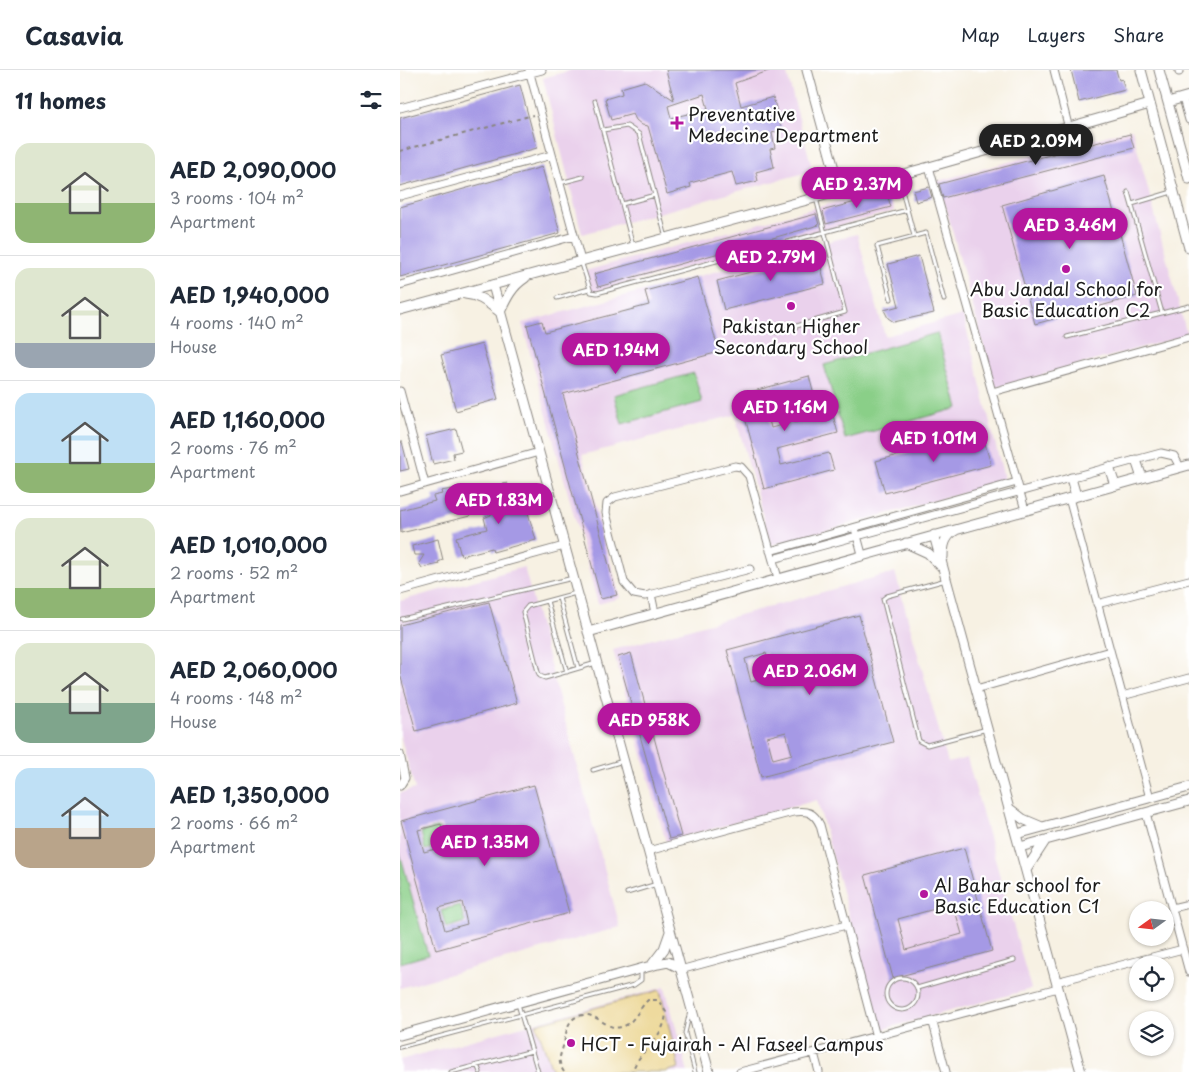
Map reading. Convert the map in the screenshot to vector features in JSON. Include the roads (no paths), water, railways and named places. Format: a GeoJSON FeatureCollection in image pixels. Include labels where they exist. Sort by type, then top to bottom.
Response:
{"type":"FeatureCollection","features":[{"type":"Feature","properties":{"kind":"street"},"geometry":{"type":"LineString","coordinates":[[400,108],[542,70]]}},
{"type":"Feature","properties":{"kind":"street"},"geometry":{"type":"LineString","coordinates":[[807,70],[840,191]]}},
{"type":"Feature","properties":{"kind":"street"},"geometry":{"type":"LineString","coordinates":[[1054,70],[1068,125]]}},
{"type":"Feature","properties":{"kind":"street"},"geometry":{"type":"LineString","coordinates":[[1141,70],[1189,248]]}},
{"type":"Feature","properties":{"kind":"street"},"geometry":{"type":"LineString","coordinates":[[1160,70],[1189,179]]}},
{"type":"Feature","properties":{"kind":"street"},"geometry":{"type":"LineString","coordinates":[[529,72],[581,261]]}},
{"type":"Feature","properties":{"kind":"street"},"geometry":{"type":"LineString","coordinates":[[1168,102],[1186,97],[1189,120]]}},
{"type":"Feature","properties":{"kind":"street"},"geometry":{"type":"LineString","coordinates":[[400,310],[840,191],[1068,125],[1150,104]]}},
{"type":"Feature","properties":{"kind":"street"},"geometry":{"type":"LineString","coordinates":[[400,196],[552,155]]}},
{"type":"Feature","properties":{"kind":"street"},"geometry":{"type":"LineString","coordinates":[[929,166],[1025,510]]}},
{"type":"Feature","properties":{"kind":"street"},"geometry":{"type":"LineString","coordinates":[[400,285],[574,236]]}},
{"type":"Feature","properties":{"kind":"street"},"geometry":{"type":"LineString","coordinates":[[500,312],[506,298],[517,282],[532,274]]}},
{"type":"Feature","properties":{"kind":"street"},"geometry":{"type":"LineString","coordinates":[[493,285],[709,1072]]}},
{"type":"Feature","properties":{"kind":"street"},"geometry":{"type":"LineString","coordinates":[[460,293],[473,294],[486,300],[500,312]]}},
{"type":"Feature","properties":{"kind":"street"},"geometry":{"type":"LineString","coordinates":[[992,392],[1189,338]]}},
{"type":"Feature","properties":{"kind":"street"},"geometry":{"type":"LineString","coordinates":[[400,391],[425,484]]}},
{"type":"Feature","properties":{"kind":"street"},"geometry":{"type":"LineString","coordinates":[[400,491],[538,452]]}},
{"type":"Feature","properties":{"kind":"street"},"geometry":{"type":"LineString","coordinates":[[773,559],[1166,453],[1174,456],[1185,466]]}},
{"type":"Feature","properties":{"kind":"street"},"geometry":{"type":"LineString","coordinates":[[1136,460],[1142,478]]}},
{"type":"Feature","properties":{"kind":"street"},"geometry":{"type":"LineString","coordinates":[[750,569],[651,594],[634,594],[624,582],[606,510],[609,501],[615,497],[734,466],[741,467],[749,476],[778,578]]}},
{"type":"Feature","properties":{"kind":"street"},"geometry":{"type":"LineString","coordinates":[[588,632],[862,554],[1185,466]]}},
{"type":"Feature","properties":{"kind":"street"},"geometry":{"type":"LineString","coordinates":[[1109,467],[1114,485]]}},
{"type":"Feature","properties":{"kind":"street"},"geometry":{"type":"LineString","coordinates":[[1071,478],[1073,497],[1097,604],[1150,798]]}},
{"type":"Feature","properties":{"kind":"street"},"geometry":{"type":"LineString","coordinates":[[770,551],[1017,482]]}},
{"type":"Feature","properties":{"kind":"street"},"geometry":{"type":"LineString","coordinates":[[855,527],[862,554]]}},
{"type":"Feature","properties":{"kind":"street"},"geometry":{"type":"LineString","coordinates":[[943,567],[943,546],[949,534],[962,527]]}},
{"type":"Feature","properties":{"kind":"street"},"geometry":{"type":"LineString","coordinates":[[934,535],[1081,1072]]}},
{"type":"Feature","properties":{"kind":"street"},"geometry":{"type":"LineString","coordinates":[[906,542],[928,553],[943,567]]}},
{"type":"Feature","properties":{"kind":"street"},"geometry":{"type":"LineString","coordinates":[[400,591],[564,546]]}},
{"type":"Feature","properties":{"kind":"street"},"geometry":{"type":"LineString","coordinates":[[1097,604],[1189,580]]}},
{"type":"Feature","properties":{"kind":"street"},"geometry":{"type":"LineString","coordinates":[[651,594],[655,613]]}},
{"type":"Feature","properties":{"kind":"street"},"geometry":{"type":"LineString","coordinates":[[976,689],[1110,651]]}},
{"type":"Feature","properties":{"kind":"street"},"geometry":{"type":"LineString","coordinates":[[1122,696],[1189,678]]}},
{"type":"Feature","properties":{"kind":"street"},"geometry":{"type":"LineString","coordinates":[[400,754],[405,778],[400,786]]}},
{"type":"Feature","properties":{"kind":"street"},"geometry":{"type":"LineString","coordinates":[[1017,834],[1189,787]]}},
{"type":"Feature","properties":{"kind":"street"},"geometry":{"type":"LineString","coordinates":[[1020,847],[1189,801]]}},
{"type":"Feature","properties":{"kind":"street"},"geometry":{"type":"LineString","coordinates":[[1010,809],[1023,819],[1042,827]]}},
{"type":"Feature","properties":{"kind":"street"},"geometry":{"type":"LineString","coordinates":[[648,851],[793,812],[808,811],[815,816],[820,825],[876,1038]]}},
{"type":"Feature","properties":{"kind":"street"},"geometry":{"type":"LineString","coordinates":[[1146,813],[1170,901]]}},
{"type":"Feature","properties":{"kind":"street"},"geometry":{"type":"LineString","coordinates":[[1026,870],[1045,840]]}},
{"type":"Feature","properties":{"kind":"street"},"geometry":{"type":"LineString","coordinates":[[1174,908],[1189,904]]}},
{"type":"Feature","properties":{"kind":"street"},"geometry":{"type":"LineString","coordinates":[[1174,916],[1189,972]]}},
{"type":"Feature","properties":{"kind":"street"},"geometry":{"type":"LineString","coordinates":[[400,1035],[651,966],[668,962],[680,969],[846,925]]}},
{"type":"Feature","properties":{"kind":"street"},"geometry":{"type":"LineString","coordinates":[[651,966],[664,949],[670,932]]}},
{"type":"Feature","properties":{"kind":"street"},"geometry":{"type":"LineString","coordinates":[[740,1072],[933,1023],[1057,985],[1183,950]]}},
{"type":"Feature","properties":{"kind":"street"},"geometry":{"type":"LineString","coordinates":[[933,1023],[946,1072]]}},
{"type":"Feature","properties":{"kind":"street"},"geometry":{"type":"LineString","coordinates":[[814,1053],[819,1072]]}},
{"type":"Feature","properties":{"kind":"lane"},"geometry":{"type":"LineString","coordinates":[[595,101],[634,246]]}},
{"type":"Feature","properties":{"kind":"lane"},"geometry":{"type":"LineString","coordinates":[[603,130],[627,126],[639,134],[666,238]]}},
{"type":"Feature","properties":{"kind":"lane"},"geometry":{"type":"LineString","coordinates":[[898,175],[914,236]]}},
{"type":"Feature","properties":{"kind":"lane"},"geometry":{"type":"LineString","coordinates":[[560,184],[583,177]]}},
{"type":"Feature","properties":{"kind":"lane"},"geometry":{"type":"LineString","coordinates":[[1132,204],[1174,191]]}},
{"type":"Feature","properties":{"kind":"lane"},"geometry":{"type":"LineString","coordinates":[[1128,192],[1162,312]]}},
{"type":"Feature","properties":{"kind":"lane"},"geometry":{"type":"LineString","coordinates":[[622,204],[655,195]]}},
{"type":"Feature","properties":{"kind":"lane"},"geometry":{"type":"LineString","coordinates":[[776,332],[846,312],[816,197]]}},
{"type":"Feature","properties":{"kind":"lane"},"geometry":{"type":"LineString","coordinates":[[557,298],[589,289],[597,293],[908,210]]}},
{"type":"Feature","properties":{"kind":"lane"},"geometry":{"type":"LineString","coordinates":[[891,299],[877,246],[926,233],[944,300]]}},
{"type":"Feature","properties":{"kind":"lane"},"geometry":{"type":"LineString","coordinates":[[581,261],[589,289]]}},
{"type":"Feature","properties":{"kind":"lane"},"geometry":{"type":"LineString","coordinates":[[1067,337],[1189,306]]}},
{"type":"Feature","properties":{"kind":"lane"},"geometry":{"type":"LineString","coordinates":[[402,619],[573,578]]}},
{"type":"Feature","properties":{"kind":"lane"},"geometry":{"type":"LineString","coordinates":[[946,580],[887,596],[883,600],[919,741],[926,745],[987,729]]}},
{"type":"Feature","properties":{"kind":"lane"},"geometry":{"type":"LineString","coordinates":[[577,593],[528,606],[522,612],[538,672],[540,676],[545,678],[596,663]]}},
{"type":"Feature","properties":{"kind":"lane"},"geometry":{"type":"LineString","coordinates":[[559,598],[578,668]]}},
{"type":"Feature","properties":{"kind":"lane"},"geometry":{"type":"LineString","coordinates":[[547,601],[567,672]]}},
{"type":"Feature","properties":{"kind":"lane"},"geometry":{"type":"LineString","coordinates":[[593,770],[623,761]]}},
{"type":"Feature","properties":{"kind":"lane"},"geometry":{"type":"LineString","coordinates":[[627,893],[657,884]]}},
{"type":"Feature","properties":{"kind":"lane"},"geometry":{"type":"LineString","coordinates":[[917,988],[1014,960]]}},
{"type":"Feature","properties":{"kind":"lane"},"geometry":{"type":"LineString","coordinates":[[400,1047],[638,983],[642,976],[641,969]]}},
{"type":"Feature","properties":{"kind":"lane"},"geometry":{"type":"LineString","coordinates":[[897,978],[909,979],[917,988],[917,1000],[909,1008],[897,1009],[892,1006],[886,996],[888,985],[897,978]]}},
{"type":"Feature","properties":{"kind":"lane"},"geometry":{"type":"LineString","coordinates":[[518,1004],[538,1072]]}},
{"type":"Feature","properties":{"kind":"lane"},"geometry":{"type":"LineString","coordinates":[[691,1009],[685,1030],[695,1072]]}},
{"type":"Feature","properties":{"kind":"lane"},"geometry":{"type":"LineString","coordinates":[[452,1072],[532,1051]]}},
{"type":"Feature","properties":{"kind":"lane"},"geometry":{"type":"LineString","coordinates":[[477,1065],[480,1072]]}},
{"type":"Feature","properties":{"kind":"place","name":"Preventative Medecine Department"},"geometry":{"type":"Point","coordinates":[677,123]}},
{"type":"Feature","properties":{"kind":"place","name":"Abu Jandal School for Basic Education C2"},"geometry":{"type":"Point","coordinates":[1066,269]}},
{"type":"Feature","properties":{"kind":"place","name":"Pakistan Higher Secondary School"},"geometry":{"type":"Point","coordinates":[791,306]}},
{"type":"Feature","properties":{"kind":"place","name":"Al Bahar school for Basic Education C1"},"geometry":{"type":"Point","coordinates":[924,894]}},
{"type":"Feature","properties":{"kind":"place","name":"HCT - Fujairah - Al Faseel Campus"},"geometry":{"type":"Point","coordinates":[571,1043]}}]}
